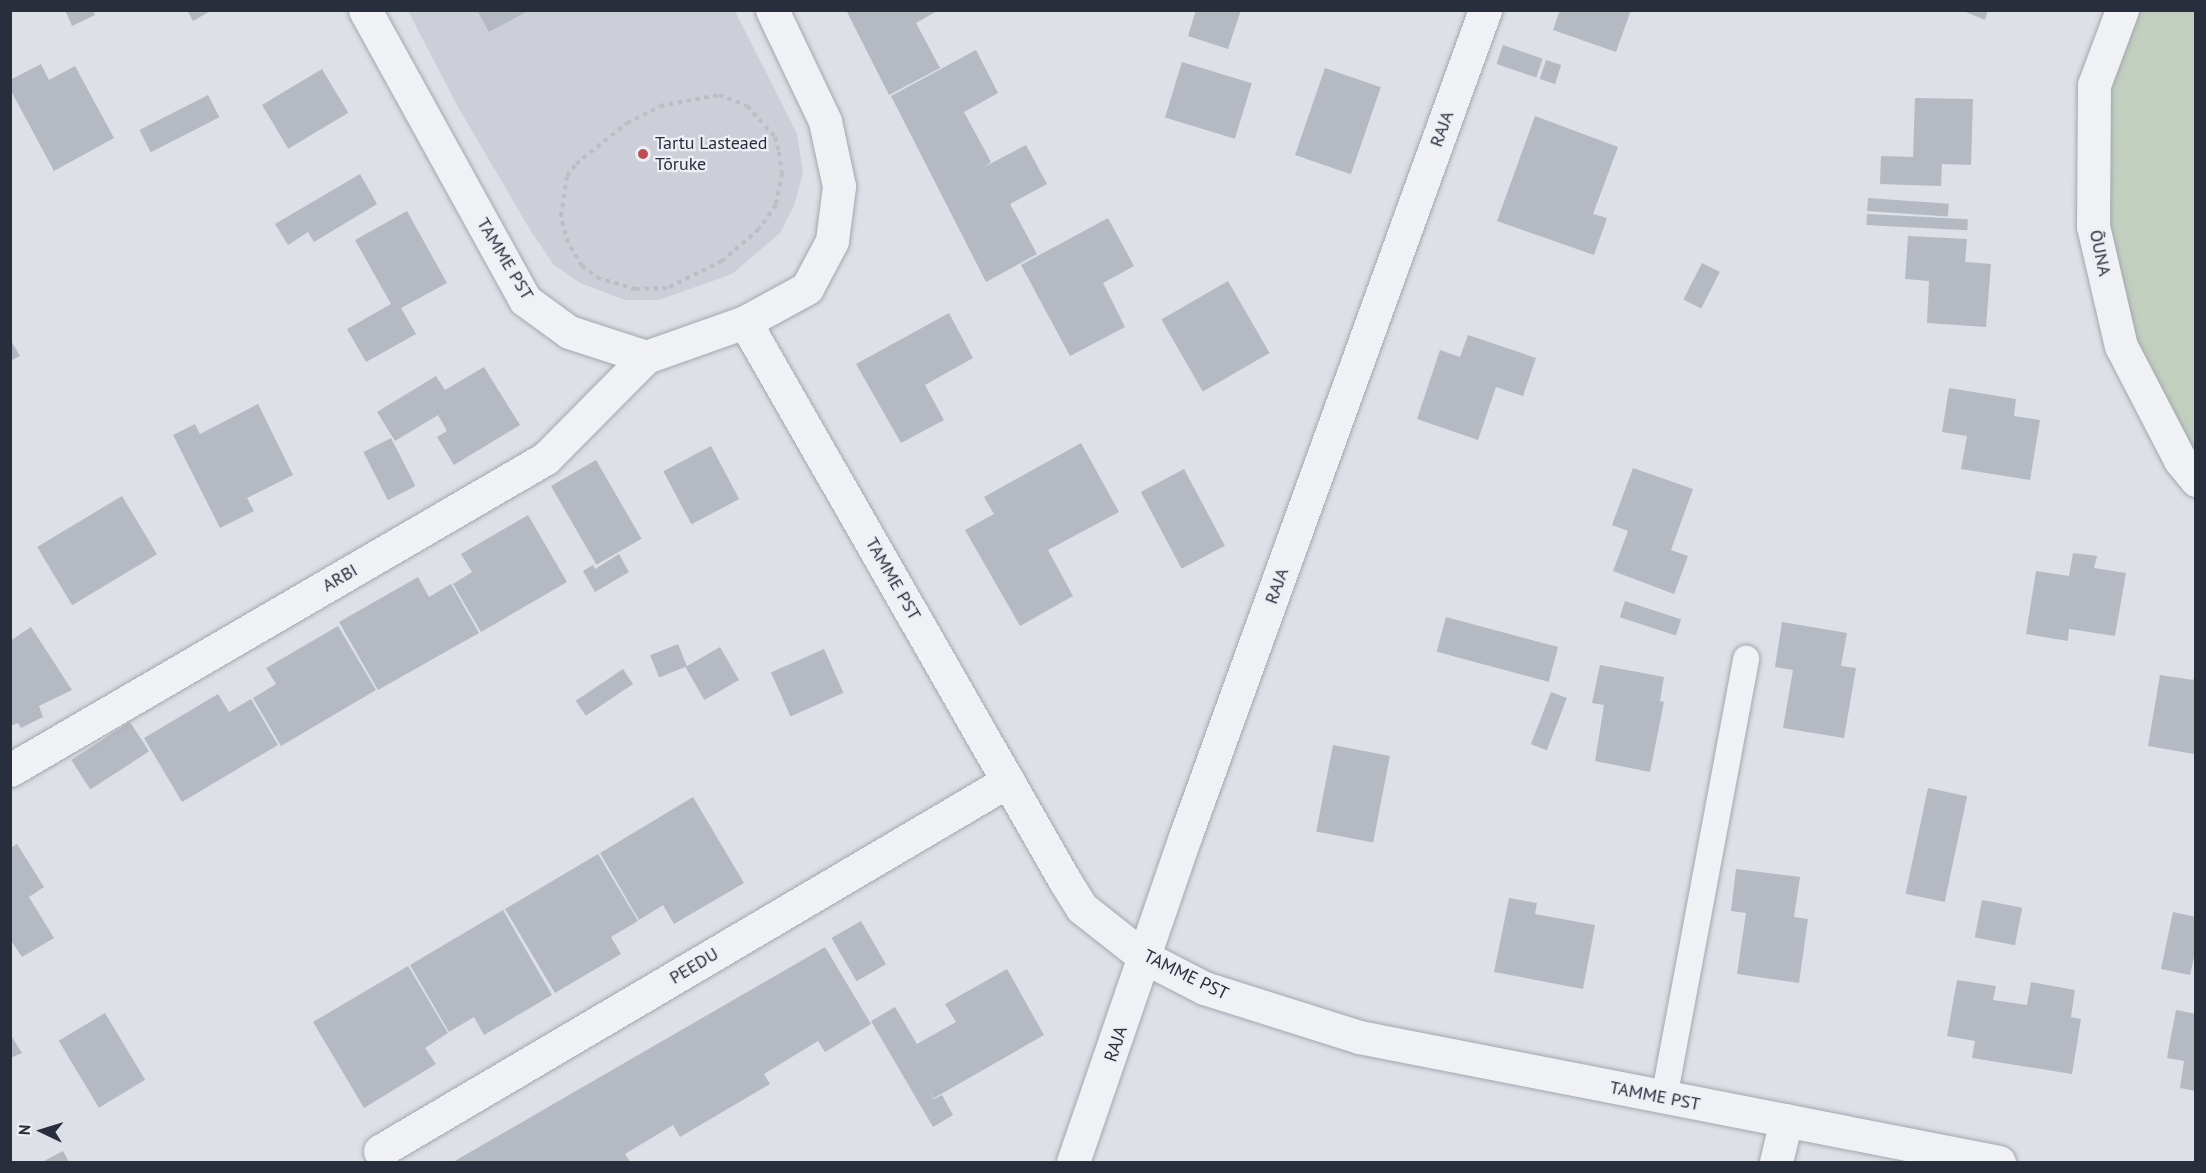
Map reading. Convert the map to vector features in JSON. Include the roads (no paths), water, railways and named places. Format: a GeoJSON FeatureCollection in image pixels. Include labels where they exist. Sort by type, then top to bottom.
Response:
{"type":"FeatureCollection","features":[{"type":"Feature","properties":{"kind":"street","name":"TAMME PST"},"geometry":{"type":"LineString","coordinates":[[365,10],[525,300],[569,332],[646,357]]}},
{"type":"Feature","properties":{"kind":"street"},"geometry":{"type":"LineString","coordinates":[[646,357],[745,322],[807,288],[832,241],[839,186],[825,121],[772,10]]}},
{"type":"Feature","properties":{"kind":"street","name":"RAJA"},"geometry":{"type":"LineString","coordinates":[[1073,1162],[1144,957],[1485,10]]}},
{"type":"Feature","properties":{"kind":"street","name":"ÕUNA"},"geometry":{"type":"LineString","coordinates":[[2122,10],[2094,86],[2093,226],[2121,346],[2180,460],[2196,480]]}},
{"type":"Feature","properties":{"kind":"street","name":"TAMME PST"},"geometry":{"type":"LineString","coordinates":[[745,322],[1082,908],[1144,957],[1204,988],[1359,1037],[1999,1162]]}},
{"type":"Feature","properties":{"kind":"street","name":"ARBI"},"geometry":{"type":"LineString","coordinates":[[10,770],[546,458],[646,357]]}},
{"type":"Feature","properties":{"kind":"street","name":"PEEDU"},"geometry":{"type":"LineString","coordinates":[[380,1151],[1008,780]]}},
{"type":"Feature","properties":{"kind":"street"},"geometry":{"type":"LineString","coordinates":[[1776,1162],[1786,1120]]}},
{"type":"Feature","properties":{"kind":"lane"},"geometry":{"type":"LineString","coordinates":[[1664,1098],[1746,659]]}},
{"type":"Feature","properties":{"kind":"place","name":"Tartu Lasteaed Tõruke"},"geometry":{"type":"Point","coordinates":[643,154]}}]}
